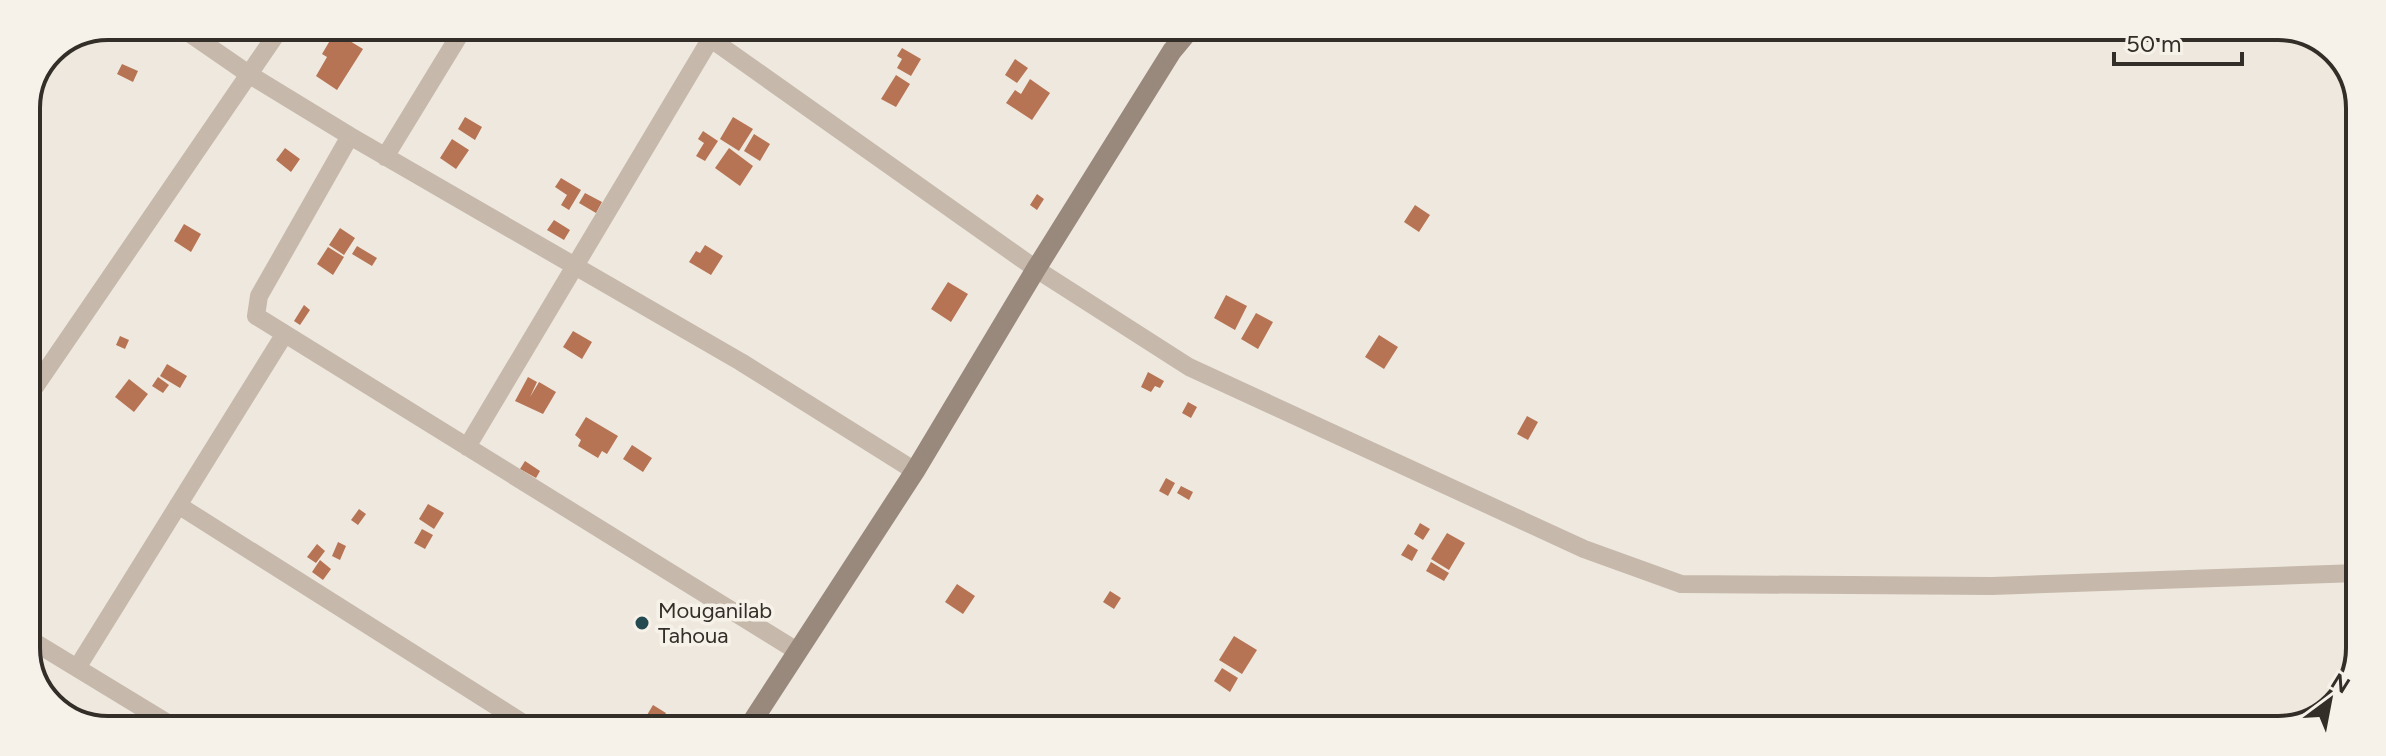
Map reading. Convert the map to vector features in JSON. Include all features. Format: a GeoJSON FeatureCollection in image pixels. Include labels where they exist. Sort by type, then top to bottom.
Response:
{"type":"FeatureCollection","features":[{"type":"Feature","properties":{"kind":"street"},"geometry":{"type":"LineString","coordinates":[[199,40],[350,136],[741,362],[915,471]]}},
{"type":"Feature","properties":{"kind":"street"},"geometry":{"type":"LineString","coordinates":[[40,380],[273,40]]}},
{"type":"Feature","properties":{"kind":"street"},"geometry":{"type":"LineString","coordinates":[[385,157],[456,40]]}},
{"type":"Feature","properties":{"kind":"street"},"geometry":{"type":"LineString","coordinates":[[467,447],[710,40]]}},
{"type":"Feature","properties":{"kind":"street"},"geometry":{"type":"LineString","coordinates":[[714,40],[1036,269],[1189,367],[1584,549],[1681,584],[1992,586],[2346,573]]}},
{"type":"Feature","properties":{"kind":"street"},"geometry":{"type":"LineString","coordinates":[[756,716],[915,471],[1036,269],[1181,40]]}},
{"type":"Feature","properties":{"kind":"street"},"geometry":{"type":"LineString","coordinates":[[350,136],[259,296],[256,316],[797,651]]}},
{"type":"Feature","properties":{"kind":"street"},"geometry":{"type":"LineString","coordinates":[[77,668],[284,335]]}},
{"type":"Feature","properties":{"kind":"street"},"geometry":{"type":"LineString","coordinates":[[178,505],[512,716]]}},
{"type":"Feature","properties":{"kind":"street"},"geometry":{"type":"LineString","coordinates":[[40,646],[156,716]]}},
{"type":"Feature","properties":{"kind":"building"},"geometry":{"type":"Polygon","coordinates":[[[330,40],[348,40],[363,49],[337,90],[316,76],[327,57],[322,54],[330,40]]]}},
{"type":"Feature","properties":{"kind":"building"},"geometry":{"type":"Polygon","coordinates":[[[902,48],[921,59],[911,76],[897,68],[902,59],[897,56],[902,48]]]}},
{"type":"Feature","properties":{"kind":"building"},"geometry":{"type":"Polygon","coordinates":[[[1015,59],[1028,68],[1017,83],[1005,75],[1015,59]]]}},
{"type":"Feature","properties":{"kind":"building"},"geometry":{"type":"Polygon","coordinates":[[[122,64],[138,71],[133,82],[117,74],[122,64]]]}},
{"type":"Feature","properties":{"kind":"building"},"geometry":{"type":"Polygon","coordinates":[[[896,75],[910,84],[896,107],[881,99],[896,75]]]}},
{"type":"Feature","properties":{"kind":"building"},"geometry":{"type":"Polygon","coordinates":[[[1030,79],[1050,93],[1032,120],[1006,103],[1015,90],[1021,94],[1030,79]]]}},
{"type":"Feature","properties":{"kind":"building"},"geometry":{"type":"Polygon","coordinates":[[[465,117],[482,127],[475,140],[458,129],[465,117]]]}},
{"type":"Feature","properties":{"kind":"building"},"geometry":{"type":"Polygon","coordinates":[[[733,117],[753,129],[739,151],[720,139],[733,117]]]}},
{"type":"Feature","properties":{"kind":"building"},"geometry":{"type":"Polygon","coordinates":[[[703,131],[718,141],[705,161],[696,156],[704,143],[698,139],[703,131]]]}},
{"type":"Feature","properties":{"kind":"building"},"geometry":{"type":"Polygon","coordinates":[[[754,134],[770,144],[760,161],[744,151],[754,134]]]}},
{"type":"Feature","properties":{"kind":"building"},"geometry":{"type":"Polygon","coordinates":[[[452,139],[469,150],[456,169],[440,158],[452,139]]]}},
{"type":"Feature","properties":{"kind":"building"},"geometry":{"type":"Polygon","coordinates":[[[285,148],[300,159],[291,172],[276,160],[285,148]]]}},
{"type":"Feature","properties":{"kind":"building"},"geometry":{"type":"Polygon","coordinates":[[[729,148],[753,166],[740,186],[715,168],[729,148]]]}},
{"type":"Feature","properties":{"kind":"building"},"geometry":{"type":"Polygon","coordinates":[[[561,178],[581,190],[569,210],[561,205],[567,195],[555,187],[561,178]]]}},
{"type":"Feature","properties":{"kind":"building"},"geometry":{"type":"Polygon","coordinates":[[[585,193],[602,202],[596,213],[579,203],[585,193]]]}},
{"type":"Feature","properties":{"kind":"building"},"geometry":{"type":"Polygon","coordinates":[[[1037,194],[1044,199],[1037,210],[1030,205],[1037,194]]]}},
{"type":"Feature","properties":{"kind":"building"},"geometry":{"type":"Polygon","coordinates":[[[1415,205],[1430,215],[1419,232],[1404,222],[1415,205]]]}},
{"type":"Feature","properties":{"kind":"building"},"geometry":{"type":"Polygon","coordinates":[[[554,220],[570,230],[564,240],[547,230],[554,220]]]}},
{"type":"Feature","properties":{"kind":"building"},"geometry":{"type":"Polygon","coordinates":[[[184,224],[201,234],[191,252],[174,241],[184,224]]]}},
{"type":"Feature","properties":{"kind":"building"},"geometry":{"type":"Polygon","coordinates":[[[340,228],[355,238],[344,255],[329,245],[340,228]]]}},
{"type":"Feature","properties":{"kind":"building"},"geometry":{"type":"Polygon","coordinates":[[[705,245],[723,256],[711,275],[689,262],[696,251],[700,253],[705,245]]]}},
{"type":"Feature","properties":{"kind":"building"},"geometry":{"type":"Polygon","coordinates":[[[357,246],[377,258],[372,266],[352,254],[357,246]]]}},
{"type":"Feature","properties":{"kind":"building"},"geometry":{"type":"Polygon","coordinates":[[[328,247],[344,257],[333,275],[317,264],[328,247]]]}},
{"type":"Feature","properties":{"kind":"building"},"geometry":{"type":"Polygon","coordinates":[[[948,282],[968,294],[951,322],[931,309],[948,282]]]}},
{"type":"Feature","properties":{"kind":"building"},"geometry":{"type":"Polygon","coordinates":[[[1226,295],[1247,306],[1235,330],[1214,318],[1226,295]]]}},
{"type":"Feature","properties":{"kind":"building"},"geometry":{"type":"Polygon","coordinates":[[[304,305],[310,310],[300,325],[294,321],[304,305]]]}},
{"type":"Feature","properties":{"kind":"building"},"geometry":{"type":"Polygon","coordinates":[[[1256,313],[1273,322],[1258,349],[1241,339],[1256,313]]]}},
{"type":"Feature","properties":{"kind":"building"},"geometry":{"type":"Polygon","coordinates":[[[573,331],[592,342],[582,359],[563,347],[573,331]]]}},
{"type":"Feature","properties":{"kind":"building"},"geometry":{"type":"Polygon","coordinates":[[[1379,335],[1398,347],[1384,369],[1365,357],[1379,335]]]}},
{"type":"Feature","properties":{"kind":"building"},"geometry":{"type":"Polygon","coordinates":[[[120,336],[129,340],[125,349],[116,345],[120,336]]]}},
{"type":"Feature","properties":{"kind":"building"},"geometry":{"type":"Polygon","coordinates":[[[167,364],[187,376],[180,388],[160,376],[167,364]]]}},
{"type":"Feature","properties":{"kind":"building"},"geometry":{"type":"Polygon","coordinates":[[[1148,372],[1164,381],[1160,388],[1155,386],[1151,392],[1141,387],[1148,372]]]}},
{"type":"Feature","properties":{"kind":"building"},"geometry":{"type":"Polygon","coordinates":[[[158,377],[169,385],[163,393],[152,386],[158,377]]]}},
{"type":"Feature","properties":{"kind":"building"},"geometry":{"type":"Polygon","coordinates":[[[528,377],[537,382],[530,397],[539,382],[556,392],[543,414],[515,401],[528,377]]]}},
{"type":"Feature","properties":{"kind":"building"},"geometry":{"type":"Polygon","coordinates":[[[129,379],[148,394],[134,412],[115,397],[129,379]]]}},
{"type":"Feature","properties":{"kind":"building"},"geometry":{"type":"Polygon","coordinates":[[[1188,402],[1197,407],[1191,418],[1182,413],[1188,402]]]}},
{"type":"Feature","properties":{"kind":"building"},"geometry":{"type":"Polygon","coordinates":[[[1527,416],[1538,422],[1528,440],[1517,434],[1527,416]]]}},
{"type":"Feature","properties":{"kind":"building"},"geometry":{"type":"Polygon","coordinates":[[[586,417],[618,436],[607,454],[602,451],[598,458],[578,446],[581,440],[575,435],[586,417]]]}},
{"type":"Feature","properties":{"kind":"building"},"geometry":{"type":"Polygon","coordinates":[[[632,445],[652,458],[643,472],[623,459],[632,445]]]}},
{"type":"Feature","properties":{"kind":"building"},"geometry":{"type":"Polygon","coordinates":[[[525,461],[540,471],[536,478],[520,469],[525,461]]]}},
{"type":"Feature","properties":{"kind":"building"},"geometry":{"type":"Polygon","coordinates":[[[1166,478],[1175,483],[1168,496],[1159,491],[1166,478]]]}},
{"type":"Feature","properties":{"kind":"building"},"geometry":{"type":"Polygon","coordinates":[[[1181,486],[1193,492],[1189,500],[1177,493],[1181,486]]]}},
{"type":"Feature","properties":{"kind":"building"},"geometry":{"type":"Polygon","coordinates":[[[428,504],[444,513],[434,529],[419,519],[428,504]]]}},
{"type":"Feature","properties":{"kind":"building"},"geometry":{"type":"Polygon","coordinates":[[[359,509],[366,514],[358,525],[351,520],[359,509]]]}},
{"type":"Feature","properties":{"kind":"building"},"geometry":{"type":"Polygon","coordinates":[[[1420,523],[1430,529],[1423,540],[1414,534],[1420,523]]]}},
{"type":"Feature","properties":{"kind":"building"},"geometry":{"type":"Polygon","coordinates":[[[422,529],[433,535],[425,549],[414,543],[422,529]]]}},
{"type":"Feature","properties":{"kind":"building"},"geometry":{"type":"Polygon","coordinates":[[[1447,533],[1465,543],[1449,570],[1431,559],[1447,533]]]}},
{"type":"Feature","properties":{"kind":"building"},"geometry":{"type":"Polygon","coordinates":[[[338,542],[346,546],[340,560],[332,556],[338,542]]]}},
{"type":"Feature","properties":{"kind":"building"},"geometry":{"type":"Polygon","coordinates":[[[317,544],[325,551],[316,563],[307,557],[317,544]]]}},
{"type":"Feature","properties":{"kind":"building"},"geometry":{"type":"Polygon","coordinates":[[[1408,544],[1418,550],[1412,561],[1401,555],[1408,544]]]}},
{"type":"Feature","properties":{"kind":"building"},"geometry":{"type":"Polygon","coordinates":[[[320,560],[331,569],[323,580],[312,572],[320,560]]]}},
{"type":"Feature","properties":{"kind":"building"},"geometry":{"type":"Polygon","coordinates":[[[1431,562],[1449,573],[1444,581],[1426,571],[1431,562]]]}},
{"type":"Feature","properties":{"kind":"building"},"geometry":{"type":"Polygon","coordinates":[[[957,584],[975,596],[963,614],[945,602],[957,584]]]}},
{"type":"Feature","properties":{"kind":"building"},"geometry":{"type":"Polygon","coordinates":[[[1110,591],[1121,598],[1114,609],[1103,602],[1110,591]]]}},
{"type":"Feature","properties":{"kind":"building"},"geometry":{"type":"Polygon","coordinates":[[[1234,636],[1257,650],[1242,674],[1219,660],[1234,636]]]}},
{"type":"Feature","properties":{"kind":"building"},"geometry":{"type":"Polygon","coordinates":[[[1222,668],[1238,678],[1230,692],[1214,681],[1222,668]]]}},
{"type":"Feature","properties":{"kind":"building"},"geometry":{"type":"Polygon","coordinates":[[[653,705],[666,713],[664,716],[646,716],[653,705]]]}},
{"type":"Feature","properties":{"kind":"place","name":"Mouganilab Tahoua"},"geometry":{"type":"Point","coordinates":[642,623]}}]}
